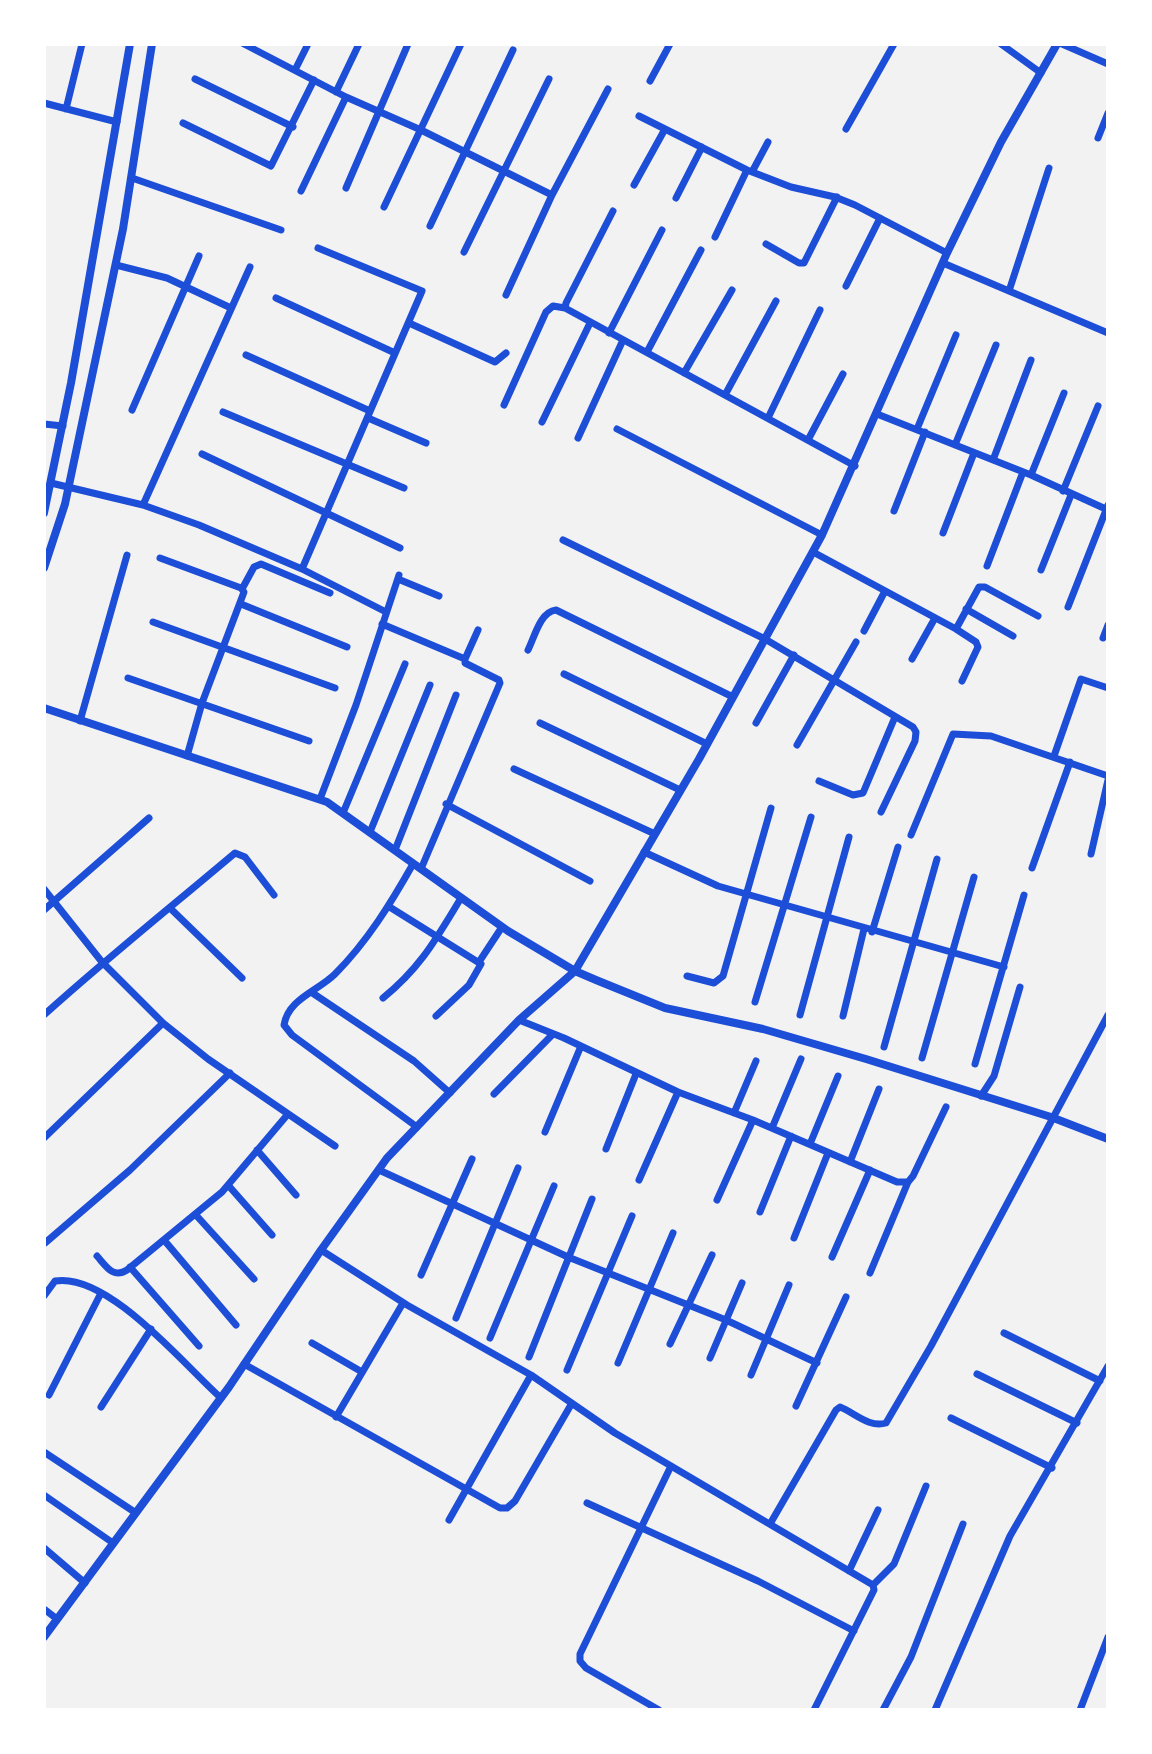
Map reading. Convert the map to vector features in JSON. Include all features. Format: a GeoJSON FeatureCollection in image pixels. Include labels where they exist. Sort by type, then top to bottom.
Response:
{"type":"FeatureCollection","features":[{"type":"Feature","properties":{"kind":"street"},"geometry":{"type":"LineString","coordinates":[[66,109],[82,44]]}},
{"type":"Feature","properties":{"kind":"street"},"geometry":{"type":"LineString","coordinates":[[44,513],[63,426],[130,44]]}},
{"type":"Feature","properties":{"kind":"street"},"geometry":{"type":"LineString","coordinates":[[44,568],[68,489],[116,265],[152,44]]}},
{"type":"Feature","properties":{"kind":"street"},"geometry":{"type":"LineString","coordinates":[[244,44],[259,48],[336,92],[552,195]]}},
{"type":"Feature","properties":{"kind":"street"},"geometry":{"type":"LineString","coordinates":[[295,70],[308,44]]}},
{"type":"Feature","properties":{"kind":"street"},"geometry":{"type":"LineString","coordinates":[[336,92],[359,44]]}},
{"type":"Feature","properties":{"kind":"street"},"geometry":{"type":"LineString","coordinates":[[346,188],[408,44]]}},
{"type":"Feature","properties":{"kind":"street"},"geometry":{"type":"LineString","coordinates":[[384,207],[461,44]]}},
{"type":"Feature","properties":{"kind":"street"},"geometry":{"type":"LineString","coordinates":[[650,81],[670,44]]}},
{"type":"Feature","properties":{"kind":"street"},"geometry":{"type":"LineString","coordinates":[[846,129],[894,44]]}},
{"type":"Feature","properties":{"kind":"street"},"geometry":{"type":"LineString","coordinates":[[1001,44],[1041,73]]}},
{"type":"Feature","properties":{"kind":"street"},"geometry":{"type":"LineString","coordinates":[[44,1637],[221,1398],[379,1170],[519,1020],[575,971],[707,744],[822,535],[947,253],[1001,142],[1041,73],[1059,44],[1108,64]]}},
{"type":"Feature","properties":{"kind":"street"},"geometry":{"type":"LineString","coordinates":[[430,226],[513,50]]}},
{"type":"Feature","properties":{"kind":"street"},"geometry":{"type":"LineString","coordinates":[[195,79],[293,127]]}},
{"type":"Feature","properties":{"kind":"street"},"geometry":{"type":"LineString","coordinates":[[464,252],[549,79]]}},
{"type":"Feature","properties":{"kind":"street"},"geometry":{"type":"LineString","coordinates":[[183,123],[271,166],[314,80]]}},
{"type":"Feature","properties":{"kind":"street"},"geometry":{"type":"LineString","coordinates":[[506,295],[552,195],[608,89]]}},
{"type":"Feature","properties":{"kind":"street"},"geometry":{"type":"LineString","coordinates":[[301,191],[346,97]]}},
{"type":"Feature","properties":{"kind":"street"},"geometry":{"type":"LineString","coordinates":[[44,103],[117,122]]}},
{"type":"Feature","properties":{"kind":"street"},"geometry":{"type":"LineString","coordinates":[[1098,138],[1108,113]]}},
{"type":"Feature","properties":{"kind":"street"},"geometry":{"type":"LineString","coordinates":[[639,116],[750,171],[811,193],[837,197],[947,253]]}},
{"type":"Feature","properties":{"kind":"street"},"geometry":{"type":"LineString","coordinates":[[634,185],[665,129]]}},
{"type":"Feature","properties":{"kind":"street"},"geometry":{"type":"LineString","coordinates":[[715,237],[768,142]]}},
{"type":"Feature","properties":{"kind":"street"},"geometry":{"type":"LineString","coordinates":[[676,198],[702,147]]}},
{"type":"Feature","properties":{"kind":"street"},"geometry":{"type":"LineString","coordinates":[[1009,291],[1049,168]]}},
{"type":"Feature","properties":{"kind":"street"},"geometry":{"type":"LineString","coordinates":[[132,178],[281,230]]}},
{"type":"Feature","properties":{"kind":"street"},"geometry":{"type":"LineString","coordinates":[[766,244],[804,263],[837,197]]}},
{"type":"Feature","properties":{"kind":"street"},"geometry":{"type":"LineString","coordinates":[[565,308],[613,211]]}},
{"type":"Feature","properties":{"kind":"street"},"geometry":{"type":"LineString","coordinates":[[846,286],[880,218]]}},
{"type":"Feature","properties":{"kind":"street"},"geometry":{"type":"LineString","coordinates":[[609,333],[662,230]]}},
{"type":"Feature","properties":{"kind":"street"},"geometry":{"type":"LineString","coordinates":[[302,569],[422,291],[318,248]]}},
{"type":"Feature","properties":{"kind":"street"},"geometry":{"type":"LineString","coordinates":[[647,352],[701,250]]}},
{"type":"Feature","properties":{"kind":"street"},"geometry":{"type":"LineString","coordinates":[[132,410],[199,256]]}},
{"type":"Feature","properties":{"kind":"street"},"geometry":{"type":"LineString","coordinates":[[943,263],[1108,333]]}},
{"type":"Feature","properties":{"kind":"street"},"geometry":{"type":"LineString","coordinates":[[116,265],[167,278],[231,308]]}},
{"type":"Feature","properties":{"kind":"street"},"geometry":{"type":"LineString","coordinates":[[143,505],[250,267]]}},
{"type":"Feature","properties":{"kind":"street"},"geometry":{"type":"LineString","coordinates":[[684,373],[732,290]]}},
{"type":"Feature","properties":{"kind":"street"},"geometry":{"type":"LineString","coordinates":[[276,298],[395,353]]}},
{"type":"Feature","properties":{"kind":"street"},"geometry":{"type":"LineString","coordinates":[[725,395],[776,301]]}},
{"type":"Feature","properties":{"kind":"street"},"geometry":{"type":"LineString","coordinates":[[504,405],[546,312],[553,306],[565,308],[855,466]]}},
{"type":"Feature","properties":{"kind":"street"},"geometry":{"type":"LineString","coordinates":[[768,418],[820,310]]}},
{"type":"Feature","properties":{"kind":"street"},"geometry":{"type":"LineString","coordinates":[[409,323],[495,362],[506,353]]}},
{"type":"Feature","properties":{"kind":"street"},"geometry":{"type":"LineString","coordinates":[[542,422],[590,323]]}},
{"type":"Feature","properties":{"kind":"street"},"geometry":{"type":"LineString","coordinates":[[894,511],[956,335]]}},
{"type":"Feature","properties":{"kind":"street"},"geometry":{"type":"LineString","coordinates":[[578,438],[623,340]]}},
{"type":"Feature","properties":{"kind":"street"},"geometry":{"type":"LineString","coordinates":[[955,445],[996,345]]}},
{"type":"Feature","properties":{"kind":"street"},"geometry":{"type":"LineString","coordinates":[[246,355],[426,443]]}},
{"type":"Feature","properties":{"kind":"street"},"geometry":{"type":"LineString","coordinates":[[993,460],[1031,360]]}},
{"type":"Feature","properties":{"kind":"street"},"geometry":{"type":"LineString","coordinates":[[808,440],[843,374]]}},
{"type":"Feature","properties":{"kind":"street"},"geometry":{"type":"LineString","coordinates":[[987,566],[1064,393]]}},
{"type":"Feature","properties":{"kind":"street"},"geometry":{"type":"LineString","coordinates":[[1041,570],[1098,406]]}},
{"type":"Feature","properties":{"kind":"street"},"geometry":{"type":"LineString","coordinates":[[223,412],[404,488]]}},
{"type":"Feature","properties":{"kind":"street"},"geometry":{"type":"LineString","coordinates":[[877,414],[1107,508],[1068,607]]}},
{"type":"Feature","properties":{"kind":"street"},"geometry":{"type":"LineString","coordinates":[[44,424],[63,426]]}},
{"type":"Feature","properties":{"kind":"street"},"geometry":{"type":"LineString","coordinates":[[617,429],[822,535]]}},
{"type":"Feature","properties":{"kind":"street"},"geometry":{"type":"LineString","coordinates":[[943,533],[974,453]]}},
{"type":"Feature","properties":{"kind":"street"},"geometry":{"type":"LineString","coordinates":[[202,454],[400,548]]}},
{"type":"Feature","properties":{"kind":"street"},"geometry":{"type":"LineString","coordinates":[[51,483],[143,505],[199,525],[302,569],[386,612]]}},
{"type":"Feature","properties":{"kind":"street"},"geometry":{"type":"LineString","coordinates":[[563,540],[765,639],[913,727],[916,736],[881,812]]}},
{"type":"Feature","properties":{"kind":"street"},"geometry":{"type":"LineString","coordinates":[[813,552],[976,642],[978,647],[962,681]]}},
{"type":"Feature","properties":{"kind":"street"},"geometry":{"type":"LineString","coordinates":[[80,721],[127,555]]}},
{"type":"Feature","properties":{"kind":"street"},"geometry":{"type":"LineString","coordinates":[[160,558],[242,589]]}},
{"type":"Feature","properties":{"kind":"street"},"geometry":{"type":"LineString","coordinates":[[187,756],[202,703],[241,604],[242,589],[254,567],[261,564],[330,593]]}},
{"type":"Feature","properties":{"kind":"street"},"geometry":{"type":"LineString","coordinates":[[320,799],[356,705],[399,577],[439,596]]}},
{"type":"Feature","properties":{"kind":"street"},"geometry":{"type":"LineString","coordinates":[[956,629],[979,587],[985,587],[1038,616]]}},
{"type":"Feature","properties":{"kind":"street"},"geometry":{"type":"LineString","coordinates":[[864,631],[885,591]]}},
{"type":"Feature","properties":{"kind":"street"},"geometry":{"type":"LineString","coordinates":[[241,604],[347,647]]}},
{"type":"Feature","properties":{"kind":"street"},"geometry":{"type":"LineString","coordinates":[[966,609],[1013,636]]}},
{"type":"Feature","properties":{"kind":"street"},"geometry":{"type":"LineString","coordinates":[[528,650],[545,615],[556,610],[733,697]]}},
{"type":"Feature","properties":{"kind":"street"},"geometry":{"type":"LineString","coordinates":[[912,659],[935,618]]}},
{"type":"Feature","properties":{"kind":"street"},"geometry":{"type":"LineString","coordinates":[[153,622],[335,688]]}},
{"type":"Feature","properties":{"kind":"street"},"geometry":{"type":"LineString","coordinates":[[382,624],[465,659]]}},
{"type":"Feature","properties":{"kind":"street"},"geometry":{"type":"LineString","coordinates":[[1103,638],[1108,625]]}},
{"type":"Feature","properties":{"kind":"street"},"geometry":{"type":"LineString","coordinates":[[417,1127],[285,1029],[284,1019],[290,1010],[332,977],[360,946],[417,866],[500,686],[499,680],[465,663],[478,630]]}},
{"type":"Feature","properties":{"kind":"street"},"geometry":{"type":"LineString","coordinates":[[797,745],[856,642]]}},
{"type":"Feature","properties":{"kind":"street"},"geometry":{"type":"LineString","coordinates":[[756,723],[794,655]]}},
{"type":"Feature","properties":{"kind":"street"},"geometry":{"type":"LineString","coordinates":[[343,813],[405,664]]}},
{"type":"Feature","properties":{"kind":"street"},"geometry":{"type":"LineString","coordinates":[[564,674],[707,744]]}},
{"type":"Feature","properties":{"kind":"street"},"geometry":{"type":"LineString","coordinates":[[128,678],[309,741]]}},
{"type":"Feature","properties":{"kind":"street"},"geometry":{"type":"LineString","coordinates":[[1054,756],[1081,679],[1108,688]]}},
{"type":"Feature","properties":{"kind":"street"},"geometry":{"type":"LineString","coordinates":[[370,832],[430,685]]}},
{"type":"Feature","properties":{"kind":"street"},"geometry":{"type":"LineString","coordinates":[[395,850],[456,695]]}},
{"type":"Feature","properties":{"kind":"street"},"geometry":{"type":"LineString","coordinates":[[44,708],[320,799],[502,927],[575,971],[665,1008],[763,1029],[1051,1117],[1108,1139]]}},
{"type":"Feature","properties":{"kind":"street"},"geometry":{"type":"LineString","coordinates":[[819,781],[853,795],[863,793],[895,717]]}},
{"type":"Feature","properties":{"kind":"street"},"geometry":{"type":"LineString","coordinates":[[540,723],[680,790]]}},
{"type":"Feature","properties":{"kind":"street"},"geometry":{"type":"LineString","coordinates":[[911,835],[953,734],[991,736],[1054,756],[1108,778],[1091,854]]}},
{"type":"Feature","properties":{"kind":"street"},"geometry":{"type":"LineString","coordinates":[[1032,868],[1070,762]]}},
{"type":"Feature","properties":{"kind":"street"},"geometry":{"type":"LineString","coordinates":[[514,769],[655,834]]}},
{"type":"Feature","properties":{"kind":"street"},"geometry":{"type":"LineString","coordinates":[[446,804],[590,881]]}},
{"type":"Feature","properties":{"kind":"street"},"geometry":{"type":"LineString","coordinates":[[687,976],[714,983],[720,980],[771,808]]}},
{"type":"Feature","properties":{"kind":"street"},"geometry":{"type":"LineString","coordinates":[[755,1002],[811,817]]}},
{"type":"Feature","properties":{"kind":"street"},"geometry":{"type":"LineString","coordinates":[[44,910],[149,818]]}},
{"type":"Feature","properties":{"kind":"street"},"geometry":{"type":"LineString","coordinates":[[800,1015],[849,837]]}},
{"type":"Feature","properties":{"kind":"street"},"geometry":{"type":"LineString","coordinates":[[843,1016],[868,930],[898,847]]}},
{"type":"Feature","properties":{"kind":"street"},"geometry":{"type":"LineString","coordinates":[[644,852],[718,886],[1004,967]]}},
{"type":"Feature","properties":{"kind":"street"},"geometry":{"type":"LineString","coordinates":[[44,1015],[102,962],[171,909],[235,853],[245,857],[274,895]]}},
{"type":"Feature","properties":{"kind":"street"},"geometry":{"type":"LineString","coordinates":[[884,1047],[937,859]]}},
{"type":"Feature","properties":{"kind":"street"},"geometry":{"type":"LineString","coordinates":[[922,1058],[974,877]]}},
{"type":"Feature","properties":{"kind":"street"},"geometry":{"type":"LineString","coordinates":[[44,889],[102,962],[163,1023],[335,1146]]}},
{"type":"Feature","properties":{"kind":"street"},"geometry":{"type":"LineString","coordinates":[[975,1064],[1024,895]]}},
{"type":"Feature","properties":{"kind":"street"},"geometry":{"type":"LineString","coordinates":[[383,998],[408,977],[461,898]]}},
{"type":"Feature","properties":{"kind":"street"},"geometry":{"type":"LineString","coordinates":[[388,906],[479,962]]}},
{"type":"Feature","properties":{"kind":"street"},"geometry":{"type":"LineString","coordinates":[[171,909],[242,978]]}},
{"type":"Feature","properties":{"kind":"street"},"geometry":{"type":"LineString","coordinates":[[436,1016],[469,985],[480,968],[479,962],[502,927]]}},
{"type":"Feature","properties":{"kind":"street"},"geometry":{"type":"LineString","coordinates":[[981,1096],[994,1076],[1020,987]]}},
{"type":"Feature","properties":{"kind":"street"},"geometry":{"type":"LineString","coordinates":[[311,992],[414,1061],[450,1093]]}},
{"type":"Feature","properties":{"kind":"street"},"geometry":{"type":"LineString","coordinates":[[770,1524],[836,1410],[840,1407],[873,1424],[886,1423],[1108,1015]]}},
{"type":"Feature","properties":{"kind":"street"},"geometry":{"type":"LineString","coordinates":[[519,1020],[678,1092],[753,1120],[897,1182],[908,1182]]}},
{"type":"Feature","properties":{"kind":"street"},"geometry":{"type":"LineString","coordinates":[[44,1138],[163,1023]]}},
{"type":"Feature","properties":{"kind":"street"},"geometry":{"type":"LineString","coordinates":[[494,1094],[553,1034]]}},
{"type":"Feature","properties":{"kind":"street"},"geometry":{"type":"LineString","coordinates":[[545,1132],[581,1046]]}},
{"type":"Feature","properties":{"kind":"street"},"geometry":{"type":"LineString","coordinates":[[772,1128],[801,1059]]}},
{"type":"Feature","properties":{"kind":"street"},"geometry":{"type":"LineString","coordinates":[[734,1113],[756,1061]]}},
{"type":"Feature","properties":{"kind":"street"},"geometry":{"type":"LineString","coordinates":[[45,1243],[130,1170],[230,1073]]}},
{"type":"Feature","properties":{"kind":"street"},"geometry":{"type":"LineString","coordinates":[[606,1149],[636,1074]]}},
{"type":"Feature","properties":{"kind":"street"},"geometry":{"type":"LineString","coordinates":[[810,1144],[838,1076]]}},
{"type":"Feature","properties":{"kind":"street"},"geometry":{"type":"LineString","coordinates":[[850,1162],[879,1089]]}},
{"type":"Feature","properties":{"kind":"street"},"geometry":{"type":"LineString","coordinates":[[639,1180],[678,1092]]}},
{"type":"Feature","properties":{"kind":"street"},"geometry":{"type":"LineString","coordinates":[[870,1273],[908,1182],[946,1107]]}},
{"type":"Feature","properties":{"kind":"street"},"geometry":{"type":"LineString","coordinates":[[97,1256],[112,1273],[122,1273],[228,1185],[288,1114]]}},
{"type":"Feature","properties":{"kind":"street"},"geometry":{"type":"LineString","coordinates":[[717,1200],[753,1120]]}},
{"type":"Feature","properties":{"kind":"street"},"geometry":{"type":"LineString","coordinates":[[760,1212],[791,1136]]}},
{"type":"Feature","properties":{"kind":"street"},"geometry":{"type":"LineString","coordinates":[[257,1150],[296,1195]]}},
{"type":"Feature","properties":{"kind":"street"},"geometry":{"type":"LineString","coordinates":[[794,1238],[828,1153]]}},
{"type":"Feature","properties":{"kind":"street"},"geometry":{"type":"LineString","coordinates":[[421,1275],[472,1159]]}},
{"type":"Feature","properties":{"kind":"street"},"geometry":{"type":"LineString","coordinates":[[456,1318],[518,1168]]}},
{"type":"Feature","properties":{"kind":"street"},"geometry":{"type":"LineString","coordinates":[[379,1170],[568,1257],[726,1320],[817,1363]]}},
{"type":"Feature","properties":{"kind":"street"},"geometry":{"type":"LineString","coordinates":[[832,1257],[870,1170]]}},
{"type":"Feature","properties":{"kind":"street"},"geometry":{"type":"LineString","coordinates":[[228,1185],[272,1235]]}},
{"type":"Feature","properties":{"kind":"street"},"geometry":{"type":"LineString","coordinates":[[490,1338],[554,1186]]}},
{"type":"Feature","properties":{"kind":"street"},"geometry":{"type":"LineString","coordinates":[[529,1357],[592,1199]]}},
{"type":"Feature","properties":{"kind":"street"},"geometry":{"type":"LineString","coordinates":[[195,1214],[254,1279]]}},
{"type":"Feature","properties":{"kind":"street"},"geometry":{"type":"LineString","coordinates":[[567,1370],[632,1216]]}},
{"type":"Feature","properties":{"kind":"street"},"geometry":{"type":"LineString","coordinates":[[618,1363],[673,1233]]}},
{"type":"Feature","properties":{"kind":"street"},"geometry":{"type":"LineString","coordinates":[[164,1240],[236,1325]]}},
{"type":"Feature","properties":{"kind":"street"},"geometry":{"type":"LineString","coordinates":[[321,1250],[403,1303],[531,1375],[671,1466],[873,1585]]}},
{"type":"Feature","properties":{"kind":"street"},"geometry":{"type":"LineString","coordinates":[[670,1344],[712,1255]]}},
{"type":"Feature","properties":{"kind":"street"},"geometry":{"type":"LineString","coordinates":[[130,1267],[199,1346]]}},
{"type":"Feature","properties":{"kind":"street"},"geometry":{"type":"LineString","coordinates":[[44,1296],[55,1281],[65,1279],[101,1293],[151,1329],[221,1398]]}},
{"type":"Feature","properties":{"kind":"street"},"geometry":{"type":"LineString","coordinates":[[710,1358],[742,1283]]}},
{"type":"Feature","properties":{"kind":"street"},"geometry":{"type":"LineString","coordinates":[[751,1375],[789,1285]]}},
{"type":"Feature","properties":{"kind":"street"},"geometry":{"type":"LineString","coordinates":[[49,1395],[101,1293]]}},
{"type":"Feature","properties":{"kind":"street"},"geometry":{"type":"LineString","coordinates":[[796,1406],[846,1297]]}},
{"type":"Feature","properties":{"kind":"street"},"geometry":{"type":"LineString","coordinates":[[336,1417],[403,1303]]}},
{"type":"Feature","properties":{"kind":"street"},"geometry":{"type":"LineString","coordinates":[[101,1407],[151,1329]]}},
{"type":"Feature","properties":{"kind":"street"},"geometry":{"type":"LineString","coordinates":[[1004,1333],[1100,1381]]}},
{"type":"Feature","properties":{"kind":"street"},"geometry":{"type":"LineString","coordinates":[[312,1343],[362,1372]]}},
{"type":"Feature","properties":{"kind":"street"},"geometry":{"type":"LineString","coordinates":[[244,1364],[500,1508],[507,1508],[515,1501],[572,1403]]}},
{"type":"Feature","properties":{"kind":"street"},"geometry":{"type":"LineString","coordinates":[[935,1710],[1010,1536],[1052,1468],[1108,1366]]}},
{"type":"Feature","properties":{"kind":"street"},"geometry":{"type":"LineString","coordinates":[[977,1374],[1077,1423]]}},
{"type":"Feature","properties":{"kind":"street"},"geometry":{"type":"LineString","coordinates":[[449,1520],[531,1375]]}},
{"type":"Feature","properties":{"kind":"street"},"geometry":{"type":"LineString","coordinates":[[951,1418],[1052,1468]]}},
{"type":"Feature","properties":{"kind":"street"},"geometry":{"type":"LineString","coordinates":[[44,1452],[136,1513]]}},
{"type":"Feature","properties":{"kind":"street"},"geometry":{"type":"LineString","coordinates":[[659,1710],[586,1668],[580,1661],[580,1654],[671,1466]]}},
{"type":"Feature","properties":{"kind":"street"},"geometry":{"type":"LineString","coordinates":[[873,1585],[894,1564],[926,1486]]}},
{"type":"Feature","properties":{"kind":"street"},"geometry":{"type":"LineString","coordinates":[[44,1495],[113,1543]]}},
{"type":"Feature","properties":{"kind":"street"},"geometry":{"type":"LineString","coordinates":[[587,1503],[758,1581],[854,1631]]}},
{"type":"Feature","properties":{"kind":"street"},"geometry":{"type":"LineString","coordinates":[[849,1571],[878,1510]]}},
{"type":"Feature","properties":{"kind":"street"},"geometry":{"type":"LineString","coordinates":[[883,1710],[911,1657],[963,1524]]}},
{"type":"Feature","properties":{"kind":"street"},"geometry":{"type":"LineString","coordinates":[[44,1548],[85,1583]]}},
{"type":"Feature","properties":{"kind":"street"},"geometry":{"type":"LineString","coordinates":[[814,1710],[874,1590],[873,1585]]}},
{"type":"Feature","properties":{"kind":"street"},"geometry":{"type":"LineString","coordinates":[[44,1609],[57,1619]]}},
{"type":"Feature","properties":{"kind":"street"},"geometry":{"type":"LineString","coordinates":[[1080,1710],[1108,1637]]}}]}
